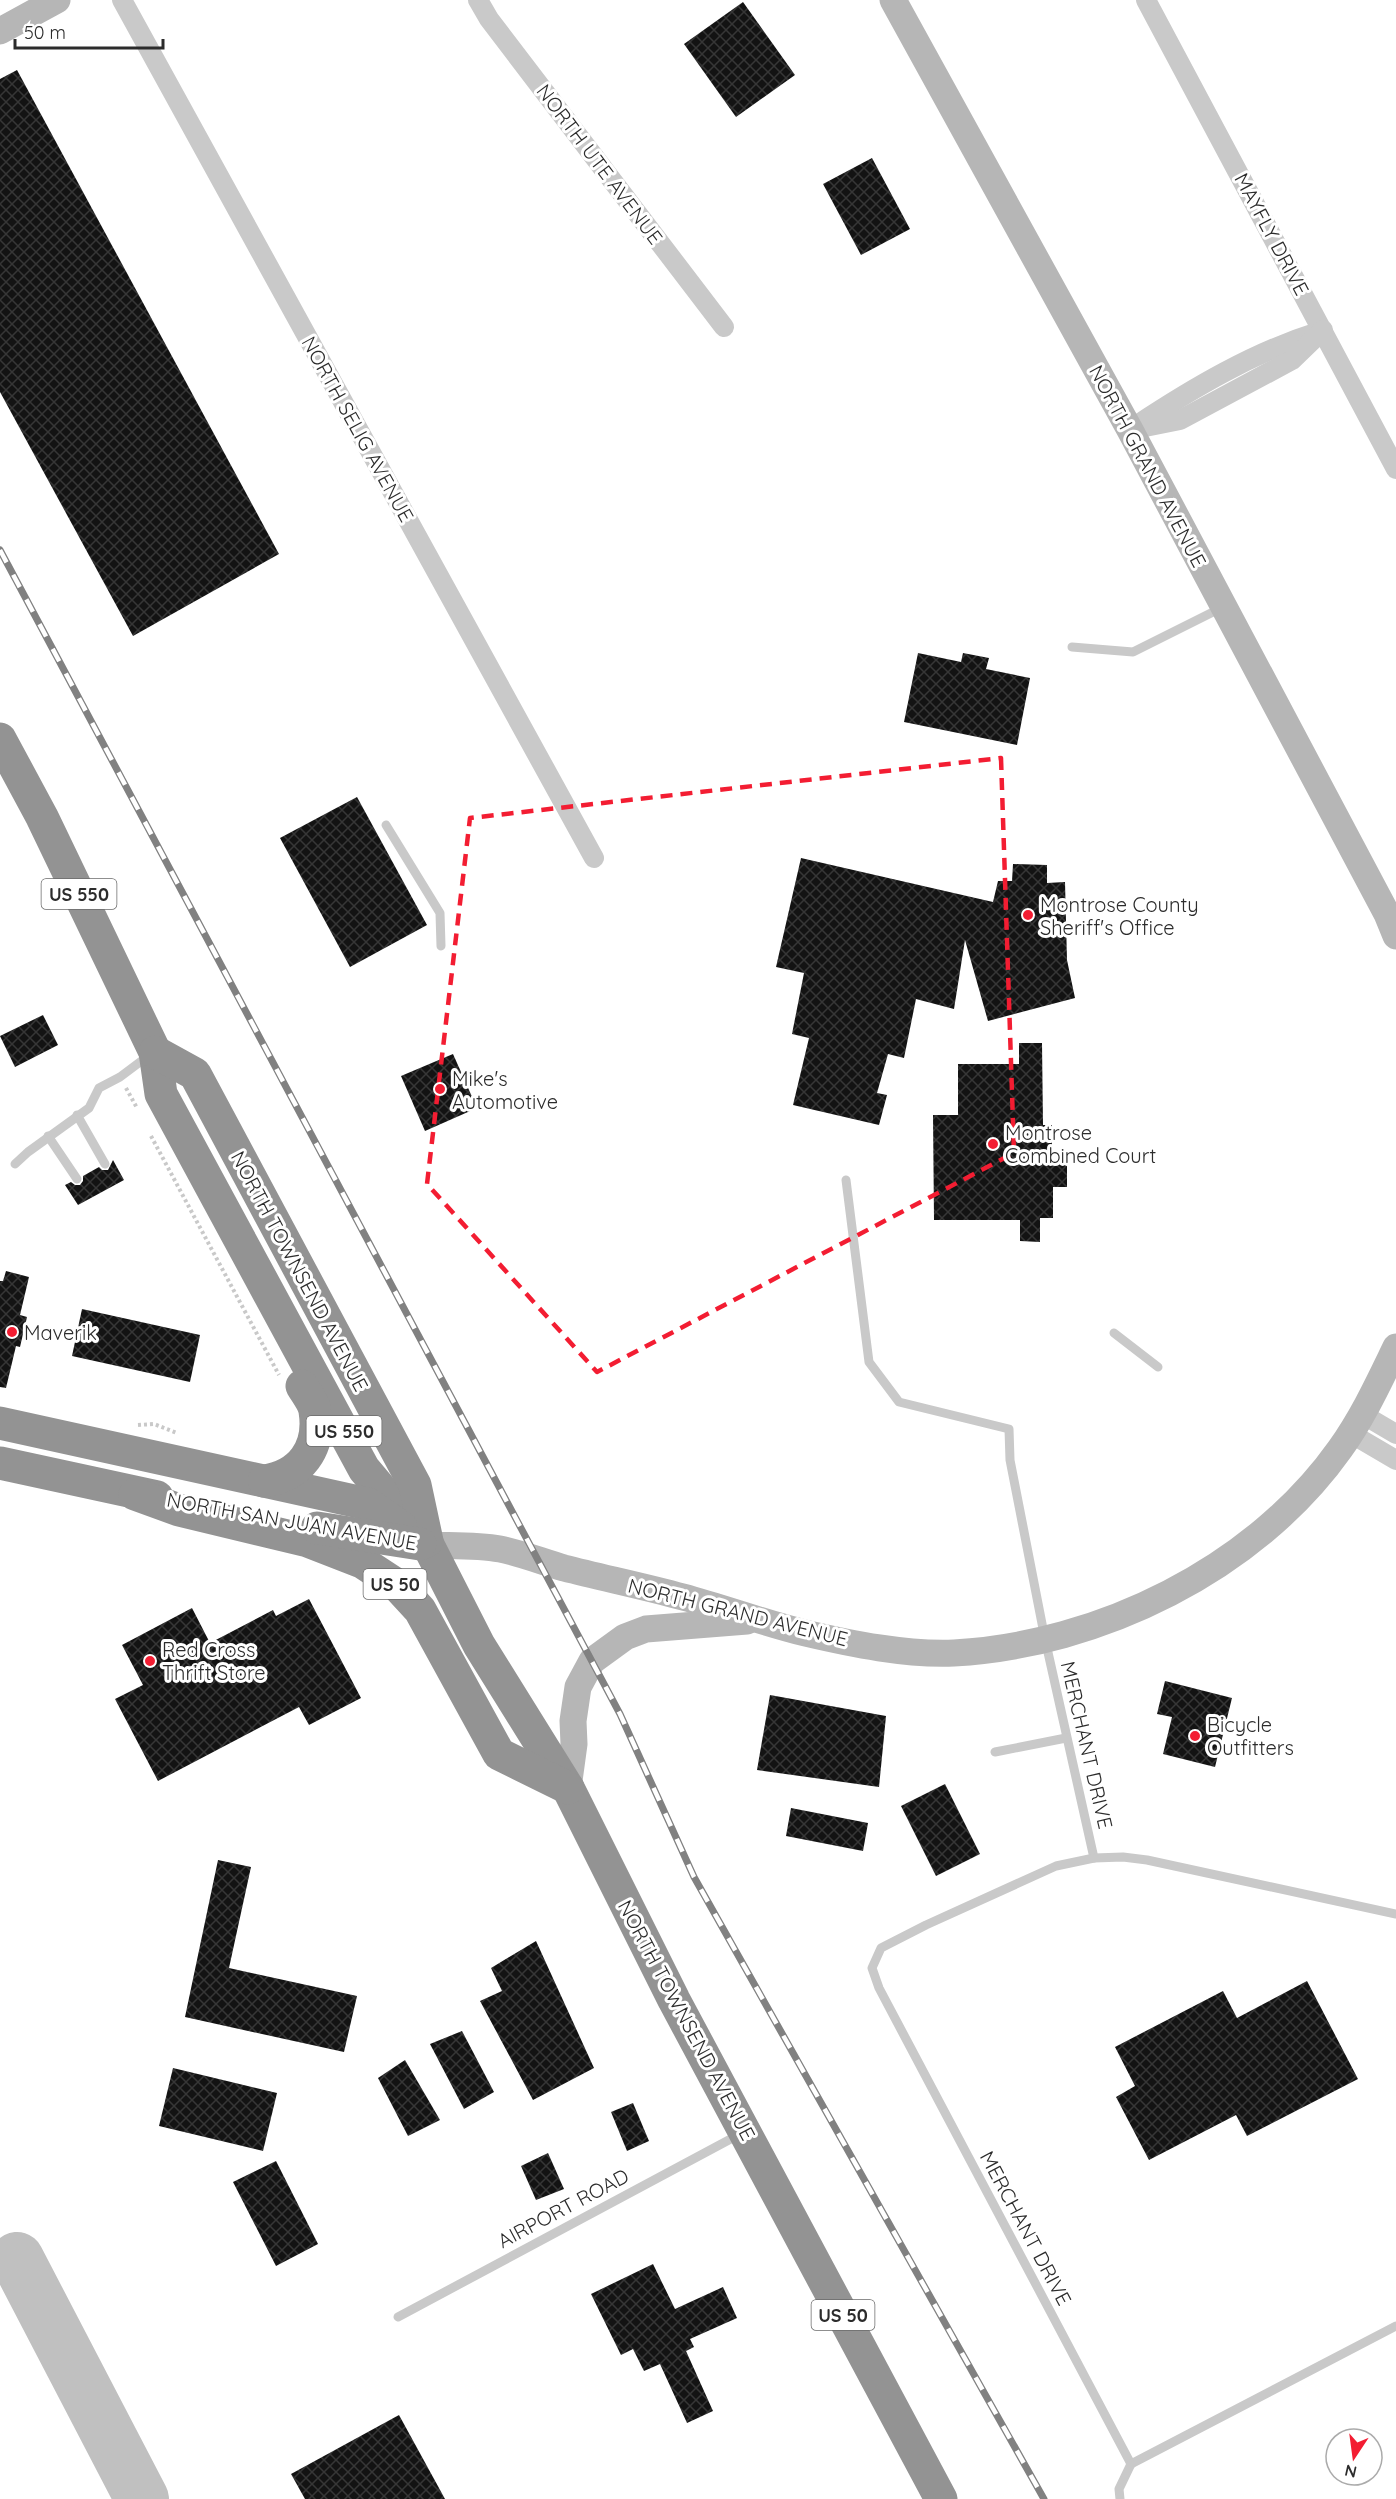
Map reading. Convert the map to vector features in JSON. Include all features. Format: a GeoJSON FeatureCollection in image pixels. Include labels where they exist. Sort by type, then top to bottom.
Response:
{"type":"FeatureCollection","features":[{"type":"Feature","properties":{"kind":"highway","name":"NORTH TOWNSEND AVENUE"},"geometry":{"type":"LineString","coordinates":[[0,739],[42,817],[155,1052],[161,1094],[364,1469],[428,1545],[479,1645],[568,1788],[674,2000],[941,2499]]}},
{"type":"Feature","properties":{"kind":"highway","name":"NORTH TOWNSEND AVENUE"},"geometry":{"type":"LineString","coordinates":[[155,1052],[195,1074],[415,1485],[428,1545]]}},
{"type":"Feature","properties":{"kind":"highway"},"geometry":{"type":"LineString","coordinates":[[238,1237],[239,1272],[315,1409],[314,1435],[304,1462],[281,1478],[264,1481]]}},
{"type":"Feature","properties":{"kind":"highway","name":"NORTH SAN JUAN AVENUE"},"geometry":{"type":"LineString","coordinates":[[0,1423],[28,1453],[135,1494],[182,1500],[352,1534],[428,1545]]}},
{"type":"Feature","properties":{"kind":"highway","name":"NORTH SAN JUAN AVENUE"},"geometry":{"type":"LineString","coordinates":[[28,1453],[264,1481],[368,1504],[428,1545]]}},
{"type":"Feature","properties":{"kind":"highway","name":"US 50"},"geometry":{"type":"LineString","coordinates":[[135,1494],[179,1510],[308,1541],[340,1551],[371,1567],[397,1585],[420,1610],[499,1754],[568,1788]]}},
{"type":"Feature","properties":{"kind":"street"},"geometry":{"type":"LineString","coordinates":[[0,31],[57,0]]}},
{"type":"Feature","properties":{"kind":"street","name":"NORTH SELIG AVENUE"},"geometry":{"type":"LineString","coordinates":[[122,0],[594,858]]}},
{"type":"Feature","properties":{"kind":"street","name":"NORTH UTE AVENUE"},"geometry":{"type":"LineString","coordinates":[[478,0],[489,19],[724,327]]}},
{"type":"Feature","properties":{"kind":"street","name":"NORTH GRAND AVENUE"},"geometry":{"type":"LineString","coordinates":[[893,0],[1130,430],[1387,914],[1396,936]]}},
{"type":"Feature","properties":{"kind":"street","name":"MAYFLY DRIVE"},"geometry":{"type":"LineString","coordinates":[[1146,0],[1396,469]]}},
{"type":"Feature","properties":{"kind":"street"},"geometry":{"type":"LineString","coordinates":[[1130,430],[1180,420],[1292,360],[1323,330]]}},
{"type":"Feature","properties":{"kind":"street","name":"NORTH GRAND AVENUE"},"geometry":{"type":"LineString","coordinates":[[428,1545],[499,1549],[681,1597],[805,1633],[902,1650],[952,1653],[992,1649],[1045,1639],[1081,1631],[1121,1616],[1182,1586],[1244,1547],[1295,1501],[1339,1451],[1356,1424],[1396,1347]]}},
{"type":"Feature","properties":{"kind":"street"},"geometry":{"type":"LineString","coordinates":[[1356,1424],[1396,1434]]}},
{"type":"Feature","properties":{"kind":"street"},"geometry":{"type":"LineString","coordinates":[[1356,1424],[1396,1460]]}},
{"type":"Feature","properties":{"kind":"street"},"geometry":{"type":"LineString","coordinates":[[568,1788],[578,1687],[592,1662],[625,1637],[646,1629],[759,1620]]}},
{"type":"Feature","properties":{"kind":"lane"},"geometry":{"type":"LineString","coordinates":[[1072,647],[1133,652],[1224,607]]}},
{"type":"Feature","properties":{"kind":"lane"},"geometry":{"type":"LineString","coordinates":[[386,825],[441,913],[441,946]]}},
{"type":"Feature","properties":{"kind":"lane"},"geometry":{"type":"LineString","coordinates":[[15,1164],[48,1136],[89,1108],[99,1088],[120,1077],[155,1052]]}},
{"type":"Feature","properties":{"kind":"lane"},"geometry":{"type":"LineString","coordinates":[[77,1115],[105,1164]]}},
{"type":"Feature","properties":{"kind":"lane"},"geometry":{"type":"LineString","coordinates":[[48,1136],[77,1179]]}},
{"type":"Feature","properties":{"kind":"lane","name":"MERCHANT DRIVE"},"geometry":{"type":"LineString","coordinates":[[846,1180],[869,1362],[899,1402],[1009,1429],[1010,1460],[1045,1639],[1094,1858]]}},
{"type":"Feature","properties":{"kind":"lane"},"geometry":{"type":"LineString","coordinates":[[1114,1333],[1158,1367]]}},
{"type":"Feature","properties":{"kind":"lane"},"geometry":{"type":"LineString","coordinates":[[995,1752],[1066,1738]]}},
{"type":"Feature","properties":{"kind":"lane","name":"MERCHANT DRIVE"},"geometry":{"type":"LineString","coordinates":[[1131,2464],[879,1988],[872,1968],[881,1948],[1056,1866],[1094,1858],[1123,1857],[1147,1860],[1396,1914]]}},
{"type":"Feature","properties":{"kind":"lane","name":"AIRPORT ROAD"},"geometry":{"type":"LineString","coordinates":[[398,2317],[745,2131]]}},
{"type":"Feature","properties":{"kind":"lane"},"geometry":{"type":"LineString","coordinates":[[1120,2499],[1119,2489],[1131,2464],[1396,2326]]}},
{"type":"Feature","properties":{"kind":"path"},"geometry":{"type":"LineString","coordinates":[[120,1077],[142,1119]]}},
{"type":"Feature","properties":{"kind":"path"},"geometry":{"type":"LineString","coordinates":[[148,1129],[285,1385]]}},
{"type":"Feature","properties":{"kind":"path"},"geometry":{"type":"LineString","coordinates":[[137,1425],[154,1424],[188,1437]]}},
{"type":"Feature","properties":{"kind":"highlighted area"},"geometry":{"type":"Polygon","coordinates":[[[1001,758],[1014,1153],[597,1372],[427,1184],[470,818],[1001,758]]]}},
{"type":"Feature","properties":{"kind":"building"},"geometry":{"type":"Polygon","coordinates":[[[743,2],[795,75],[736,117],[684,44],[743,2]]]}},
{"type":"Feature","properties":{"kind":"building"},"geometry":{"type":"Polygon","coordinates":[[[17,70],[279,554],[133,636],[0,392],[0,79],[17,70]]]}},
{"type":"Feature","properties":{"kind":"building"},"geometry":{"type":"Polygon","coordinates":[[[872,158],[910,229],[861,255],[823,184],[872,158]]]}},
{"type":"Feature","properties":{"kind":"building"},"geometry":{"type":"Polygon","coordinates":[[[918,653],[961,662],[963,653],[989,658],[986,669],[1030,678],[1017,745],[904,722],[918,653]]]}},
{"type":"Feature","properties":{"kind":"building"},"geometry":{"type":"Polygon","coordinates":[[[357,797],[427,925],[350,967],[280,838],[357,797]]]}},
{"type":"Feature","properties":{"kind":"building"},"geometry":{"type":"Polygon","coordinates":[[[801,858],[993,902],[998,881],[1012,881],[1013,864],[1047,865],[1047,883],[1065,882],[1067,960],[1075,998],[988,1021],[965,940],[954,1009],[916,999],[904,1058],[888,1054],[877,1093],[887,1095],[879,1125],[793,1105],[809,1038],[792,1034],[804,973],[776,967],[801,858]]]}},
{"type":"Feature","properties":{"kind":"building"},"geometry":{"type":"Polygon","coordinates":[[[43,1015],[58,1045],[15,1067],[0,1036],[43,1015]]]}},
{"type":"Feature","properties":{"kind":"building","name":"Montrose Combined Court"},"geometry":{"type":"Polygon","coordinates":[[[1019,1043],[1042,1043],[1043,1125],[1052,1125],[1052,1162],[1067,1162],[1067,1187],[1053,1187],[1053,1218],[1040,1218],[1040,1242],[1020,1241],[1020,1220],[934,1220],[933,1115],[958,1115],[958,1064],[1019,1064],[1019,1043]]]}},
{"type":"Feature","properties":{"kind":"building"},"geometry":{"type":"Polygon","coordinates":[[[453,1054],[477,1108],[425,1131],[401,1076],[453,1054]]]}},
{"type":"Feature","properties":{"kind":"building"},"geometry":{"type":"Polygon","coordinates":[[[113,1160],[124,1180],[78,1205],[65,1185],[71,1182],[80,1185],[83,1176],[99,1167],[102,1170],[108,1170],[113,1160]]]}},
{"type":"Feature","properties":{"kind":"building","name":"Maverik"},"geometry":{"type":"Polygon","coordinates":[[[6,1271],[29,1277],[20,1315],[27,1317],[20,1347],[16,1346],[6,1388],[0,1387],[0,1281],[3,1281],[6,1271]]]}},
{"type":"Feature","properties":{"kind":"building","name":"Maverik"},"geometry":{"type":"Polygon","coordinates":[[[82,1309],[200,1335],[190,1382],[72,1356],[82,1309]]]}},
{"type":"Feature","properties":{"kind":"building"},"geometry":{"type":"Polygon","coordinates":[[[309,1599],[361,1698],[309,1725],[299,1707],[158,1781],[115,1699],[143,1685],[122,1645],[192,1608],[210,1643],[273,1610],[276,1616],[309,1599]]]}},
{"type":"Feature","properties":{"kind":"building","name":"Bicycle Outfitters"},"geometry":{"type":"Polygon","coordinates":[[[1165,1681],[1232,1698],[1215,1767],[1163,1754],[1172,1717],[1157,1714],[1165,1681]]]}},
{"type":"Feature","properties":{"kind":"building"},"geometry":{"type":"Polygon","coordinates":[[[770,1695],[886,1716],[879,1787],[757,1770],[770,1695]]]}},
{"type":"Feature","properties":{"kind":"building"},"geometry":{"type":"Polygon","coordinates":[[[945,1784],[980,1854],[936,1876],[901,1806],[945,1784]]]}},
{"type":"Feature","properties":{"kind":"building"},"geometry":{"type":"Polygon","coordinates":[[[791,1808],[868,1823],[863,1851],[786,1836],[791,1808]]]}},
{"type":"Feature","properties":{"kind":"building"},"geometry":{"type":"Polygon","coordinates":[[[218,1860],[251,1867],[229,1968],[357,1996],[344,2052],[185,2017],[218,1860]]]}},
{"type":"Feature","properties":{"kind":"building"},"geometry":{"type":"Polygon","coordinates":[[[536,1941],[594,2068],[533,2100],[480,2001],[502,1991],[491,1968],[536,1941]]]}},
{"type":"Feature","properties":{"kind":"building"},"geometry":{"type":"Polygon","coordinates":[[[1307,1981],[1358,2079],[1247,2136],[1236,2115],[1149,2160],[1116,2097],[1135,2086],[1115,2047],[1223,1991],[1237,2018],[1307,1981]]]}},
{"type":"Feature","properties":{"kind":"building"},"geometry":{"type":"Polygon","coordinates":[[[462,2031],[494,2092],[464,2109],[430,2044],[462,2031]]]}},
{"type":"Feature","properties":{"kind":"building"},"geometry":{"type":"Polygon","coordinates":[[[405,2060],[440,2120],[408,2136],[378,2078],[405,2060]]]}},
{"type":"Feature","properties":{"kind":"building"},"geometry":{"type":"Polygon","coordinates":[[[173,2068],[277,2093],[263,2151],[159,2126],[173,2068]]]}},
{"type":"Feature","properties":{"kind":"building"},"geometry":{"type":"Polygon","coordinates":[[[633,2103],[649,2141],[627,2151],[611,2112],[633,2103]]]}},
{"type":"Feature","properties":{"kind":"building"},"geometry":{"type":"Polygon","coordinates":[[[548,2153],[564,2189],[536,2200],[521,2166],[548,2153]]]}},
{"type":"Feature","properties":{"kind":"building"},"geometry":{"type":"Polygon","coordinates":[[[276,2161],[318,2244],[276,2266],[233,2182],[276,2161]]]}},
{"type":"Feature","properties":{"kind":"building"},"geometry":{"type":"Polygon","coordinates":[[[653,2264],[675,2309],[723,2287],[737,2318],[690,2339],[694,2347],[686,2351],[713,2411],[687,2423],[660,2364],[644,2371],[633,2349],[621,2355],[591,2294],[653,2264]]]}},
{"type":"Feature","properties":{"kind":"building"},"geometry":{"type":"Polygon","coordinates":[[[399,2415],[445,2499],[305,2499],[291,2474],[399,2415]]]}},
{"type":"Feature","properties":{"kind":"taxiway"},"geometry":{"type":"LineString","coordinates":[[17,2259],[142,2499]]}},
{"type":"Feature","properties":{"kind":"railway"},"geometry":{"type":"LineString","coordinates":[[0,550],[620,1714],[694,1877],[1044,2499]]}},
{"type":"Feature","properties":{"kind":"place","name":"Montrose County Sheriff's Office"},"geometry":{"type":"Point","coordinates":[1028,915]}},
{"type":"Feature","properties":{"kind":"place","name":"Mike's Automotive"},"geometry":{"type":"Point","coordinates":[440,1089]}},
{"type":"Feature","properties":{"kind":"place","name":"Montrose Combined Court"},"geometry":{"type":"Point","coordinates":[993,1144]}},
{"type":"Feature","properties":{"kind":"place","name":"Maverik"},"geometry":{"type":"Point","coordinates":[12,1332]}},
{"type":"Feature","properties":{"kind":"place","name":"Red Cross Thrift Store"},"geometry":{"type":"Point","coordinates":[150,1661]}},
{"type":"Feature","properties":{"kind":"place","name":"Bicycle Outfitters"},"geometry":{"type":"Point","coordinates":[1195,1736]}}]}
